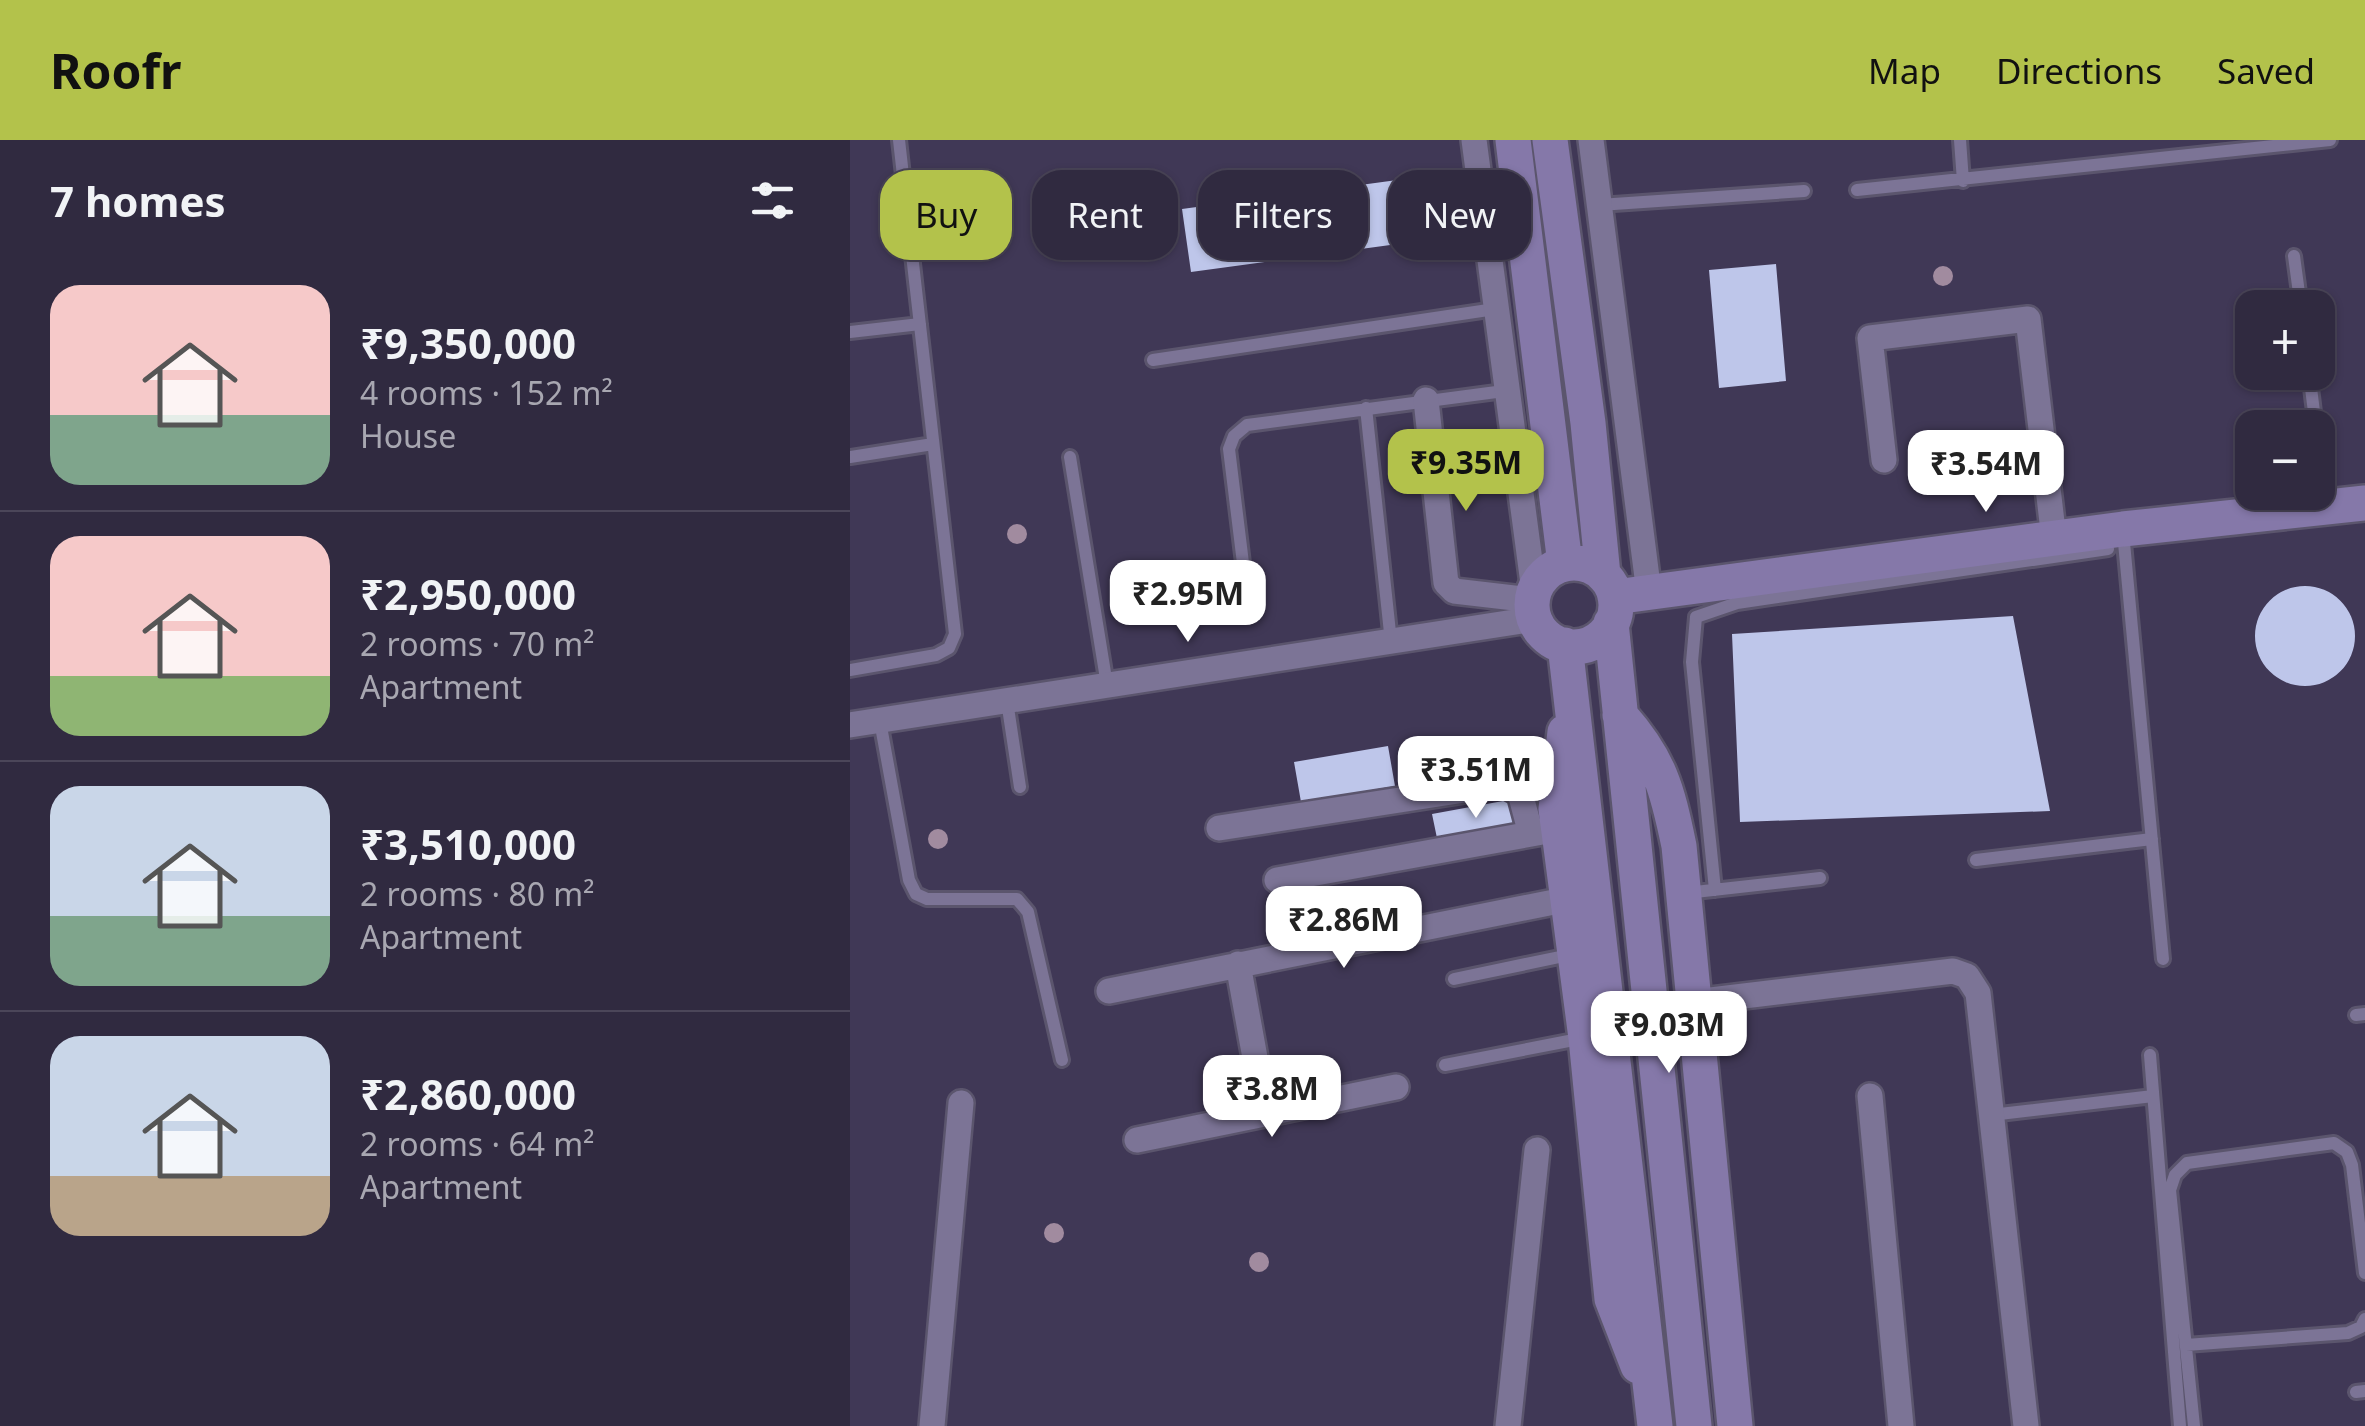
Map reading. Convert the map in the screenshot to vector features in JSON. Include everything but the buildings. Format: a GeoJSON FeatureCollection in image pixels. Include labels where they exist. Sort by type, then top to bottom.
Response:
{"type":"FeatureCollection","features":[{"type":"Feature","properties":{"kind":"street"},"geometry":{"type":"LineString","coordinates":[[1474,140],[1534,604],[1552,640],[1565,646],[1592,642],[1620,597],[1588,423],[1550,140]]}},
{"type":"Feature","properties":{"kind":"street"},"geometry":{"type":"LineString","coordinates":[[1514,140],[1564,564]]}},
{"type":"Feature","properties":{"kind":"street"},"geometry":{"type":"LineString","coordinates":[[1591,140],[1599,205],[1620,597],[1620,714],[1694,1426]]}},
{"type":"Feature","properties":{"kind":"street"},"geometry":{"type":"LineString","coordinates":[[1884,460],[1870,338],[2028,319],[2054,539]]}},
{"type":"Feature","properties":{"kind":"street"},"geometry":{"type":"LineString","coordinates":[[1426,400],[1446,583],[1454,591],[1534,604]]}},
{"type":"Feature","properties":{"kind":"street"},"geometry":{"type":"LineString","coordinates":[[2335,506],[2365,503]]}},
{"type":"Feature","properties":{"kind":"street"},"geometry":{"type":"LineString","coordinates":[[1620,597],[2054,539],[2124,538],[2306,510]]}},
{"type":"Feature","properties":{"kind":"street"},"geometry":{"type":"LineString","coordinates":[[850,725],[1391,642],[1534,604],[1551,569],[1564,564],[1592,567],[1620,597]]}},
{"type":"Feature","properties":{"kind":"street"},"geometry":{"type":"LineString","coordinates":[[1565,646],[1573,689],[1653,1410]]}},
{"type":"Feature","properties":{"kind":"street"},"geometry":{"type":"LineString","coordinates":[[1545,832],[1573,689]]}},
{"type":"Feature","properties":{"kind":"street"},"geometry":{"type":"LineString","coordinates":[[1620,714],[1649,747],[1665,779],[1700,892],[1694,1002],[1736,1426]]}},
{"type":"Feature","properties":{"kind":"street"},"geometry":{"type":"LineString","coordinates":[[1219,828],[1503,784],[1520,793],[1545,832],[1569,899],[1612,1299],[1653,1410]]}},
{"type":"Feature","properties":{"kind":"street"},"geometry":{"type":"LineString","coordinates":[[1277,880],[1545,832]]}},
{"type":"Feature","properties":{"kind":"street"},"geometry":{"type":"LineString","coordinates":[[1109,991],[1569,899]]}},
{"type":"Feature","properties":{"kind":"street"},"geometry":{"type":"LineString","coordinates":[[1238,964],[1266,1114]]}},
{"type":"Feature","properties":{"kind":"street"},"geometry":{"type":"LineString","coordinates":[[1694,1002],[1953,971],[1966,976],[1978,993],[2026,1426]]}},
{"type":"Feature","properties":{"kind":"street"},"geometry":{"type":"LineString","coordinates":[[1137,1140],[1396,1087]]}},
{"type":"Feature","properties":{"kind":"street"},"geometry":{"type":"LineString","coordinates":[[1870,1096],[1900,1426]]}},
{"type":"Feature","properties":{"kind":"street"},"geometry":{"type":"LineString","coordinates":[[932,1426],[961,1103]]}},
{"type":"Feature","properties":{"kind":"street"},"geometry":{"type":"LineString","coordinates":[[1508,1426],[1537,1150]]}},
{"type":"Feature","properties":{"kind":"lane"},"geometry":{"type":"LineString","coordinates":[[850,670],[936,655],[949,648],[955,634],[899,140]]}},
{"type":"Feature","properties":{"kind":"lane"},"geometry":{"type":"LineString","coordinates":[[1960,140],[1963,181]]}},
{"type":"Feature","properties":{"kind":"lane"},"geometry":{"type":"LineString","coordinates":[[1857,190],[2330,140]]}},
{"type":"Feature","properties":{"kind":"lane"},"geometry":{"type":"LineString","coordinates":[[1599,205],[1804,191]]}},
{"type":"Feature","properties":{"kind":"lane"},"geometry":{"type":"LineString","coordinates":[[2294,256],[2298,290]]}},
{"type":"Feature","properties":{"kind":"lane"},"geometry":{"type":"LineString","coordinates":[[1153,360],[1495,309]]}},
{"type":"Feature","properties":{"kind":"lane"},"geometry":{"type":"LineString","coordinates":[[850,332],[920,324]]}},
{"type":"Feature","properties":{"kind":"lane"},"geometry":{"type":"LineString","coordinates":[[1249,612],[1229,449],[1234,436],[1247,425],[1504,391]]}},
{"type":"Feature","properties":{"kind":"lane"},"geometry":{"type":"LineString","coordinates":[[1366,408],[1391,642]]}},
{"type":"Feature","properties":{"kind":"lane"},"geometry":{"type":"LineString","coordinates":[[850,456],[933,444]]}},
{"type":"Feature","properties":{"kind":"lane"},"geometry":{"type":"LineString","coordinates":[[1070,457],[1106,686]]}},
{"type":"Feature","properties":{"kind":"lane"},"geometry":{"type":"LineString","coordinates":[[1820,878],[1700,892],[1692,662],[1696,617],[1737,603],[2124,538],[2164,959]]}},
{"type":"Feature","properties":{"kind":"lane"},"geometry":{"type":"LineString","coordinates":[[1006,701],[1020,786]]}},
{"type":"Feature","properties":{"kind":"lane"},"geometry":{"type":"LineString","coordinates":[[880,720],[909,880],[916,894],[926,898],[1017,900],[1028,912],[1062,1060]]}},
{"type":"Feature","properties":{"kind":"lane"},"geometry":{"type":"LineString","coordinates":[[1976,860],[2152,839]]}},
{"type":"Feature","properties":{"kind":"lane"},"geometry":{"type":"LineString","coordinates":[[1454,980],[1575,954]]}},
{"type":"Feature","properties":{"kind":"lane"},"geometry":{"type":"LineString","coordinates":[[1444,1065],[1586,1038]]}},
{"type":"Feature","properties":{"kind":"lane"},"geometry":{"type":"LineString","coordinates":[[2150,1055],[2180,1426]]}},
{"type":"Feature","properties":{"kind":"lane"},"geometry":{"type":"LineString","coordinates":[[1992,1115],[2153,1096]]}},
{"type":"Feature","properties":{"kind":"lane"},"geometry":{"type":"LineString","coordinates":[[2194,1426],[2170,1190],[2175,1174],[2187,1163],[2334,1143],[2347,1152],[2352,1166],[2365,1274]]}},
{"type":"Feature","properties":{"kind":"lane"},"geometry":{"type":"LineString","coordinates":[[2186,1346],[2348,1332],[2361,1326],[2365,1319]]}}]}
